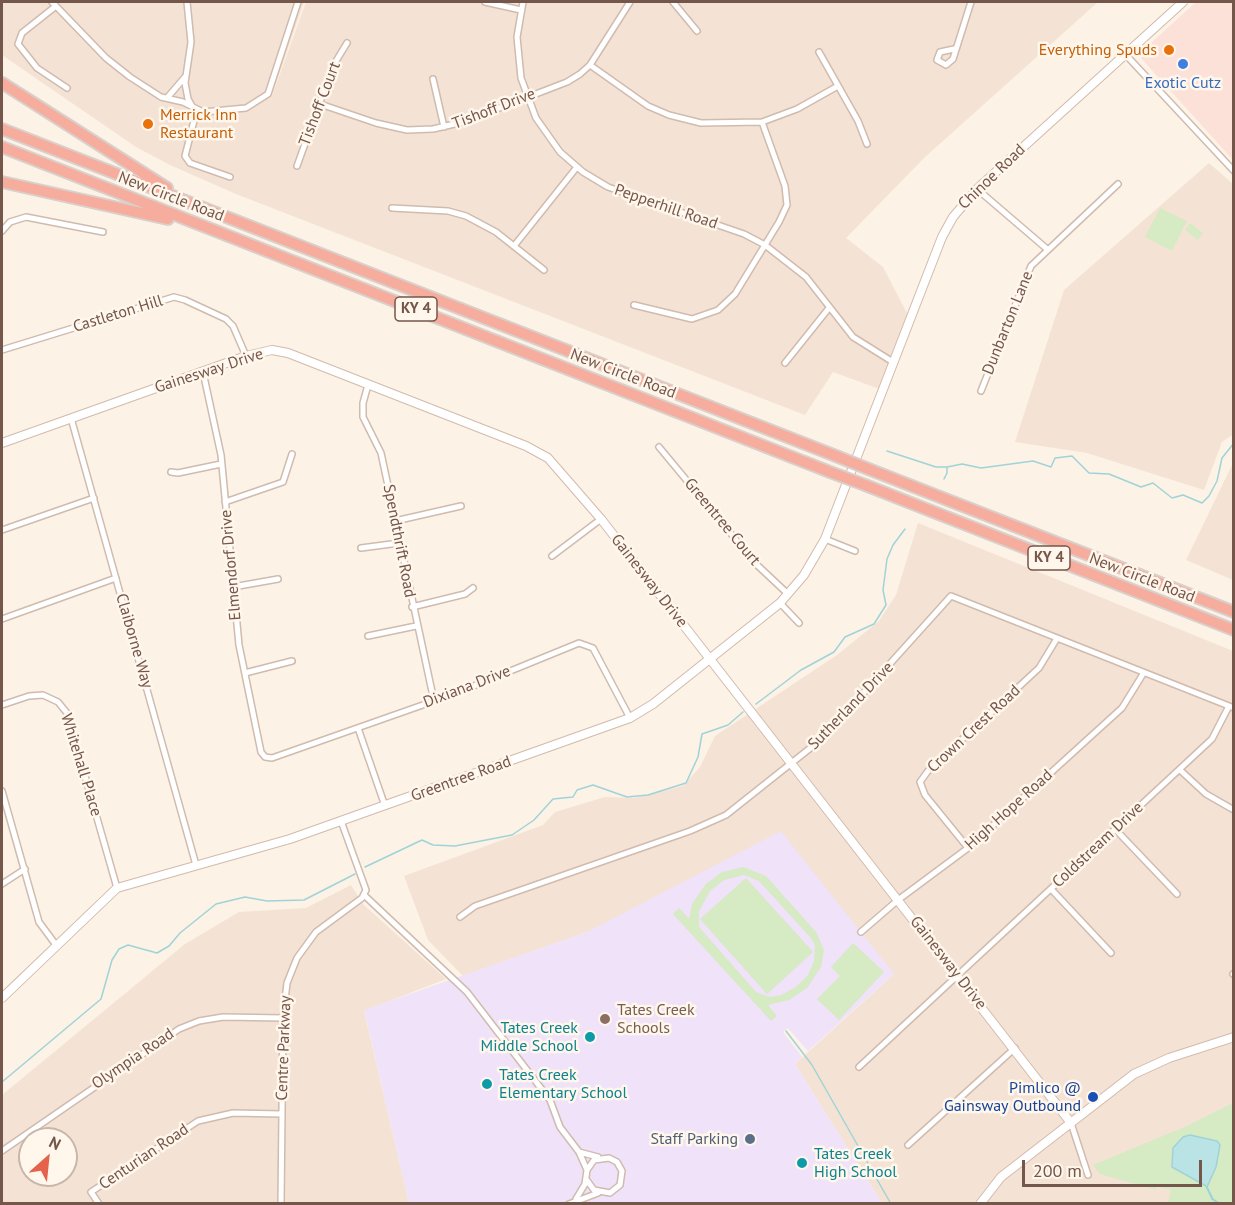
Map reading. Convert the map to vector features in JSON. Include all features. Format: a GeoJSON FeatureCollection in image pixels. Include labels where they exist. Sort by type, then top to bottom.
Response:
{"type":"FeatureCollection","features":[{"type":"Feature","properties":{"kind":"highway"},"geometry":{"type":"LineString","coordinates":[[2,83],[150,179],[235,220]]}},
{"type":"Feature","properties":{"kind":"highway","name":"New Circle Road"},"geometry":{"type":"LineString","coordinates":[[2,129],[1233,612]]}},
{"type":"Feature","properties":{"kind":"highway","name":"New Circle Road"},"geometry":{"type":"LineString","coordinates":[[2,147],[1233,630]]}},
{"type":"Feature","properties":{"kind":"highway"},"geometry":{"type":"LineString","coordinates":[[2,182],[160,216],[311,268]]}},
{"type":"Feature","properties":{"kind":"street"},"geometry":{"type":"LineString","coordinates":[[188,2],[191,42],[186,93],[195,113],[186,159],[190,163],[230,177]]}},
{"type":"Feature","properties":{"kind":"street"},"geometry":{"type":"LineString","coordinates":[[67,88],[37,68],[18,44],[22,33],[54,4],[106,58],[145,87],[203,112],[246,108],[265,98],[275,78],[298,2]]}},
{"type":"Feature","properties":{"kind":"street"},"geometry":{"type":"LineString","coordinates":[[485,2],[521,10]]}},
{"type":"Feature","properties":{"kind":"street","name":"Pepperhill Road"},"geometry":{"type":"LineString","coordinates":[[523,2],[518,56],[526,97],[544,132],[577,167],[600,182],[632,196],[744,234],[765,245],[806,277],[853,338],[893,362]]}},
{"type":"Feature","properties":{"kind":"street","name":"Tishoff Drive"},"geometry":{"type":"LineString","coordinates":[[320,104],[387,126],[415,130],[444,127],[573,79],[590,65],[620,13],[630,2]]}},
{"type":"Feature","properties":{"kind":"street"},"geometry":{"type":"LineString","coordinates":[[673,2],[697,31]]}},
{"type":"Feature","properties":{"kind":"street"},"geometry":{"type":"LineString","coordinates":[[954,49],[960,41],[971,2]]}},
{"type":"Feature","properties":{"kind":"street","name":"Chinoe Road"},"geometry":{"type":"LineString","coordinates":[[851,472],[945,231],[961,206],[1183,2]]}},
{"type":"Feature","properties":{"kind":"street","name":"Tishoff Court"},"geometry":{"type":"LineString","coordinates":[[297,166],[333,66],[347,44]]}},
{"type":"Feature","properties":{"kind":"street"},"geometry":{"type":"LineString","coordinates":[[819,52],[858,121],[867,144]]}},
{"type":"Feature","properties":{"kind":"street"},"geometry":{"type":"LineString","coordinates":[[1125,54],[1233,171]]}},
{"type":"Feature","properties":{"kind":"street"},"geometry":{"type":"LineString","coordinates":[[590,65],[633,97],[669,116],[701,123],[762,122],[797,109],[838,86]]}},
{"type":"Feature","properties":{"kind":"street"},"geometry":{"type":"LineString","coordinates":[[167,98],[186,76]]}},
{"type":"Feature","properties":{"kind":"street"},"geometry":{"type":"LineString","coordinates":[[433,79],[444,127]]}},
{"type":"Feature","properties":{"kind":"street"},"geometry":{"type":"LineString","coordinates":[[634,305],[680,318],[711,314],[729,302],[784,213],[787,198],[762,122]]}},
{"type":"Feature","properties":{"kind":"street"},"geometry":{"type":"LineString","coordinates":[[514,246],[577,167]]}},
{"type":"Feature","properties":{"kind":"street","name":"Dunbarton Lane"},"geometry":{"type":"LineString","coordinates":[[981,391],[1031,266],[1118,184]]}},
{"type":"Feature","properties":{"kind":"street"},"geometry":{"type":"LineString","coordinates":[[977,189],[1047,249]]}},
{"type":"Feature","properties":{"kind":"street"},"geometry":{"type":"LineString","coordinates":[[392,208],[460,214],[485,225],[544,270]]}},
{"type":"Feature","properties":{"kind":"street"},"geometry":{"type":"LineString","coordinates":[[2,231],[10,222],[26,217],[103,232]]}},
{"type":"Feature","properties":{"kind":"street","name":"Castleton Hill"},"geometry":{"type":"LineString","coordinates":[[2,350],[174,297],[226,319],[233,326],[246,356]]}},
{"type":"Feature","properties":{"kind":"street"},"geometry":{"type":"LineString","coordinates":[[784,363],[829,308]]}},
{"type":"Feature","properties":{"kind":"street","name":"Gainesway Drive"},"geometry":{"type":"LineString","coordinates":[[2,443],[246,356],[280,351],[539,452],[558,466],[601,519],[1015,1048],[1071,1123],[1088,1175]]}},
{"type":"Feature","properties":{"kind":"street","name":"Elmendorf Drive"},"geometry":{"type":"LineString","coordinates":[[203,372],[221,464],[233,587],[245,673],[261,752],[265,757]]}},
{"type":"Feature","properties":{"kind":"street","name":"Spendthrift Road"},"geometry":{"type":"LineString","coordinates":[[368,385],[363,403],[363,417],[381,453],[416,626],[434,701]]}},
{"type":"Feature","properties":{"kind":"street","name":"Claiborne Way"},"geometry":{"type":"LineString","coordinates":[[71,418],[196,865]]}},
{"type":"Feature","properties":{"kind":"street","name":"Greentree Court"},"geometry":{"type":"LineString","coordinates":[[659,447],[756,564],[788,594]]}},
{"type":"Feature","properties":{"kind":"street"},"geometry":{"type":"LineString","coordinates":[[225,502],[283,482],[292,454]]}},
{"type":"Feature","properties":{"kind":"street"},"geometry":{"type":"LineString","coordinates":[[171,472],[178,473],[221,464]]}},
{"type":"Feature","properties":{"kind":"street","name":"Greentree Road"},"geometry":{"type":"LineString","coordinates":[[2,998],[117,888],[341,821],[630,718],[652,704],[780,603],[804,575],[825,539],[851,472]]}},
{"type":"Feature","properties":{"kind":"street"},"geometry":{"type":"LineString","coordinates":[[2,531],[94,498]]}},
{"type":"Feature","properties":{"kind":"street"},"geometry":{"type":"LineString","coordinates":[[395,521],[461,506]]}},
{"type":"Feature","properties":{"kind":"street"},"geometry":{"type":"LineString","coordinates":[[552,556],[601,519]]}},
{"type":"Feature","properties":{"kind":"street"},"geometry":{"type":"LineString","coordinates":[[825,539],[855,551]]}},
{"type":"Feature","properties":{"kind":"street"},"geometry":{"type":"LineString","coordinates":[[361,548],[399,543]]}},
{"type":"Feature","properties":{"kind":"street"},"geometry":{"type":"LineString","coordinates":[[2,619],[117,578]]}},
{"type":"Feature","properties":{"kind":"street"},"geometry":{"type":"LineString","coordinates":[[233,587],[278,579]]}},
{"type":"Feature","properties":{"kind":"street"},"geometry":{"type":"LineString","coordinates":[[412,607],[465,594],[473,588]]}},
{"type":"Feature","properties":{"kind":"street","name":"Sutherland Drive"},"geometry":{"type":"LineString","coordinates":[[460,917],[475,906],[719,819],[823,738],[951,596],[1056,640],[1231,707]]}},
{"type":"Feature","properties":{"kind":"street"},"geometry":{"type":"LineString","coordinates":[[780,603],[799,623]]}},
{"type":"Feature","properties":{"kind":"street"},"geometry":{"type":"LineString","coordinates":[[368,636],[416,626]]}},
{"type":"Feature","properties":{"kind":"street","name":"Crown Crest Road"},"geometry":{"type":"LineString","coordinates":[[968,848],[925,795],[920,782],[928,771],[1040,668],[1056,640]]}},
{"type":"Feature","properties":{"kind":"street","name":"Dixiana Drive"},"geometry":{"type":"LineString","coordinates":[[265,757],[272,758],[434,701],[579,643],[593,648],[630,718]]}},
{"type":"Feature","properties":{"kind":"street"},"geometry":{"type":"LineString","coordinates":[[245,673],[292,661]]}},
{"type":"Feature","properties":{"kind":"street","name":"High Hope Road"},"geometry":{"type":"LineString","coordinates":[[861,932],[898,900],[968,848],[1122,708],[1143,674]]}},
{"type":"Feature","properties":{"kind":"street","name":"Whitehall Place"},"geometry":{"type":"LineString","coordinates":[[2,705],[29,696],[43,695],[58,702],[67,713],[117,888]]}},
{"type":"Feature","properties":{"kind":"street","name":"Coldstream Drive"},"geometry":{"type":"LineString","coordinates":[[859,1067],[1180,770],[1216,733],[1231,707]]}},
{"type":"Feature","properties":{"kind":"street"},"geometry":{"type":"LineString","coordinates":[[358,728],[385,806]]}},
{"type":"Feature","properties":{"kind":"street"},"geometry":{"type":"LineString","coordinates":[[1180,770],[1206,794],[1233,810]]}},
{"type":"Feature","properties":{"kind":"street"},"geometry":{"type":"LineString","coordinates":[[2,791],[39,922],[56,945]]}},
{"type":"Feature","properties":{"kind":"street"},"geometry":{"type":"LineString","coordinates":[[341,821],[365,888],[364,896],[463,987],[550,1100],[560,1127],[579,1152],[587,1170],[586,1179],[576,1199]]}},
{"type":"Feature","properties":{"kind":"street"},"geometry":{"type":"LineString","coordinates":[[1115,829],[1177,894]]}},
{"type":"Feature","properties":{"kind":"street"},"geometry":{"type":"LineString","coordinates":[[2,884],[25,869]]}},
{"type":"Feature","properties":{"kind":"street"},"geometry":{"type":"LineString","coordinates":[[1051,889],[1111,953]]}},
{"type":"Feature","properties":{"kind":"street","name":"Centre Parkway"},"geometry":{"type":"LineString","coordinates":[[281,1203],[282,1018],[287,983],[303,949],[323,925],[364,896]]}},
{"type":"Feature","properties":{"kind":"street","name":"Olympia Road"},"geometry":{"type":"LineString","coordinates":[[2,1151],[179,1029],[199,1021],[223,1017],[282,1018]]}},
{"type":"Feature","properties":{"kind":"street"},"geometry":{"type":"LineString","coordinates":[[980,1203],[1001,1177],[1143,1068],[1233,1037]]}},
{"type":"Feature","properties":{"kind":"street"},"geometry":{"type":"LineString","coordinates":[[908,1145],[1015,1048]]}},
{"type":"Feature","properties":{"kind":"street","name":"Centurian Road"},"geometry":{"type":"LineString","coordinates":[[99,1203],[91,1192],[198,1121],[233,1113],[282,1114]]}},
{"type":"Feature","properties":{"kind":"street"},"geometry":{"type":"LineString","coordinates":[[568,1203],[599,1192],[614,1191],[620,1185],[623,1176],[617,1162],[609,1158],[579,1152]]}},
{"type":"Feature","properties":{"kind":"street"},"geometry":{"type":"LineString","coordinates":[[587,1170],[600,1158]]}},
{"type":"Feature","properties":{"kind":"street"},"geometry":{"type":"LineString","coordinates":[[586,1179],[591,1187],[599,1192]]}},
{"type":"Feature","properties":{"kind":"shaded area"},"geometry":{"type":"Polygon","coordinates":[[[2,2],[304,2],[267,110],[306,2],[1098,2],[924,158],[846,238],[883,267],[910,319],[882,390],[833,372],[805,415],[236,194],[170,165],[136,147],[2,55],[2,2]]]}},
{"type":"Feature","properties":{"kind":"shaded area"},"geometry":{"type":"Polygon","coordinates":[[[1196,2],[1233,2],[1233,160],[1140,57],[1140,53],[1196,2]]]}},
{"type":"Feature","properties":{"kind":"shaded area"},"geometry":{"type":"Polygon","coordinates":[[[1209,163],[1233,184],[1234,434],[1222,442],[1204,490],[1087,453],[1015,442],[1064,290],[1209,163]]]}},
{"type":"Feature","properties":{"kind":"shaded area"},"geometry":{"type":"Polygon","coordinates":[[[1233,463],[1234,580],[1186,560],[1233,463]]]}},
{"type":"Feature","properties":{"kind":"shaded area"},"geometry":{"type":"Polygon","coordinates":[[[918,523],[1233,651],[1233,1203],[882,1203],[795,1064],[894,974],[587,932],[463,976],[428,940],[404,876],[543,825],[555,812],[605,797],[634,798],[683,786],[700,767],[715,736],[837,655],[879,621],[896,595],[918,523]]]}},
{"type":"Feature","properties":{"kind":"shaded area","name":"Tates Creek Schools"},"geometry":{"type":"Polygon","coordinates":[[[781,831],[894,974],[808,1051],[788,1028],[783,1032],[802,1057],[795,1064],[882,1203],[409,1203],[364,1010],[587,932],[781,831]]]}},
{"type":"Feature","properties":{"kind":"shaded area"},"geometry":{"type":"Polygon","coordinates":[[[351,885],[364,905],[446,979],[364,1011],[409,1203],[2,1204],[2,1095],[185,944],[239,912],[306,908],[351,885]]]}},
{"type":"Feature","properties":{"kind":"green space"},"geometry":{"type":"Polygon","coordinates":[[[1160,208],[1187,221],[1172,251],[1145,237],[1160,208]]]}},
{"type":"Feature","properties":{"kind":"green space"},"geometry":{"type":"Polygon","coordinates":[[[1190,223],[1203,233],[1198,240],[1185,230],[1190,223]]]}},
{"type":"Feature","properties":{"kind":"green space"},"geometry":{"type":"Polygon","coordinates":[[[743,867],[766,876],[816,932],[824,950],[821,967],[807,988],[789,1000],[768,1005],[777,1016],[771,1021],[673,914],[679,908],[689,919],[692,904],[706,884],[722,872],[743,867]],[[744,875],[724,880],[710,891],[699,911],[699,927],[756,992],[770,997],[781,995],[796,987],[808,975],[814,961],[815,946],[811,938],[759,881],[744,875]]]}},
{"type":"Feature","properties":{"kind":"green space"},"geometry":{"type":"Polygon","coordinates":[[[746,878],[813,952],[767,994],[700,919],[746,878]]]}},
{"type":"Feature","properties":{"kind":"green space"},"geometry":{"type":"Polygon","coordinates":[[[853,943],[884,972],[839,1020],[817,999],[840,976],[831,967],[853,943]]]}},
{"type":"Feature","properties":{"kind":"green space"},"geometry":{"type":"Polygon","coordinates":[[[1233,1103],[1233,1203],[1168,1203],[1171,1190],[1157,1187],[1156,1190],[1100,1174],[1093,1165],[1189,1125],[1233,1103]]]}},
{"type":"Feature","properties":{"kind":"water"},"geometry":{"type":"Polygon","coordinates":[[[1190,1135],[1217,1141],[1220,1145],[1216,1167],[1207,1187],[1213,1199],[1219,1203],[1212,1199],[1206,1186],[1172,1167],[1173,1148],[1183,1137],[1190,1135]]]}},
{"type":"Feature","properties":{"kind":"waterway"},"geometry":{"type":"LineString","coordinates":[[944,479],[947,467],[962,464],[981,468],[1033,461],[1051,467],[1055,458],[1072,456],[1089,473],[1109,474],[1141,487],[1153,483],[1172,498],[1183,495],[1202,503],[1209,496],[1217,481],[1222,458],[1234,443]]}},
{"type":"Feature","properties":{"kind":"waterway"},"geometry":{"type":"LineString","coordinates":[[887,451],[936,467],[947,467]]}},
{"type":"Feature","properties":{"kind":"waterway"},"geometry":{"type":"LineString","coordinates":[[756,704],[801,670],[834,652],[845,637],[874,624],[886,605],[883,590],[887,559],[893,545],[905,529]]}},
{"type":"Feature","properties":{"kind":"waterway"},"geometry":{"type":"LineString","coordinates":[[365,867],[422,840],[433,845],[455,846],[512,835],[534,820],[553,799],[573,797],[577,790],[593,785],[627,797],[648,795],[686,783],[698,757],[702,734],[728,725],[743,712]]}},
{"type":"Feature","properties":{"kind":"waterway"},"geometry":{"type":"LineString","coordinates":[[2,1082],[101,999],[112,960],[119,949],[128,945],[157,953],[169,946],[180,933],[216,904],[245,897],[267,901],[304,900],[355,874]]}},
{"type":"Feature","properties":{"kind":"waterway"},"geometry":{"type":"LineString","coordinates":[[786,1031],[812,1065],[891,1204]]}},
{"type":"Feature","properties":{"kind":"place","name":"Everything Spuds"},"geometry":{"type":"Point","coordinates":[1169,50]}},
{"type":"Feature","properties":{"kind":"place","name":"Exotic Cutz"},"geometry":{"type":"Point","coordinates":[1183,64]}},
{"type":"Feature","properties":{"kind":"place","name":"Merrick Inn Restaurant"},"geometry":{"type":"Point","coordinates":[148,124]}},
{"type":"Feature","properties":{"kind":"place","name":"Tates Creek Schools"},"geometry":{"type":"Point","coordinates":[605,1019]}},
{"type":"Feature","properties":{"kind":"place","name":"Tates Creek Middle School"},"geometry":{"type":"Point","coordinates":[590,1037]}},
{"type":"Feature","properties":{"kind":"place","name":"Tates Creek Elementary School"},"geometry":{"type":"Point","coordinates":[487,1084]}},
{"type":"Feature","properties":{"kind":"place","name":"Pimlico @ Gainsway Outbound"},"geometry":{"type":"Point","coordinates":[1093,1097]}},
{"type":"Feature","properties":{"kind":"place","name":"Staff Parking"},"geometry":{"type":"Point","coordinates":[750,1139]}},
{"type":"Feature","properties":{"kind":"place","name":"Tates Creek High School"},"geometry":{"type":"Point","coordinates":[802,1163]}}]}
